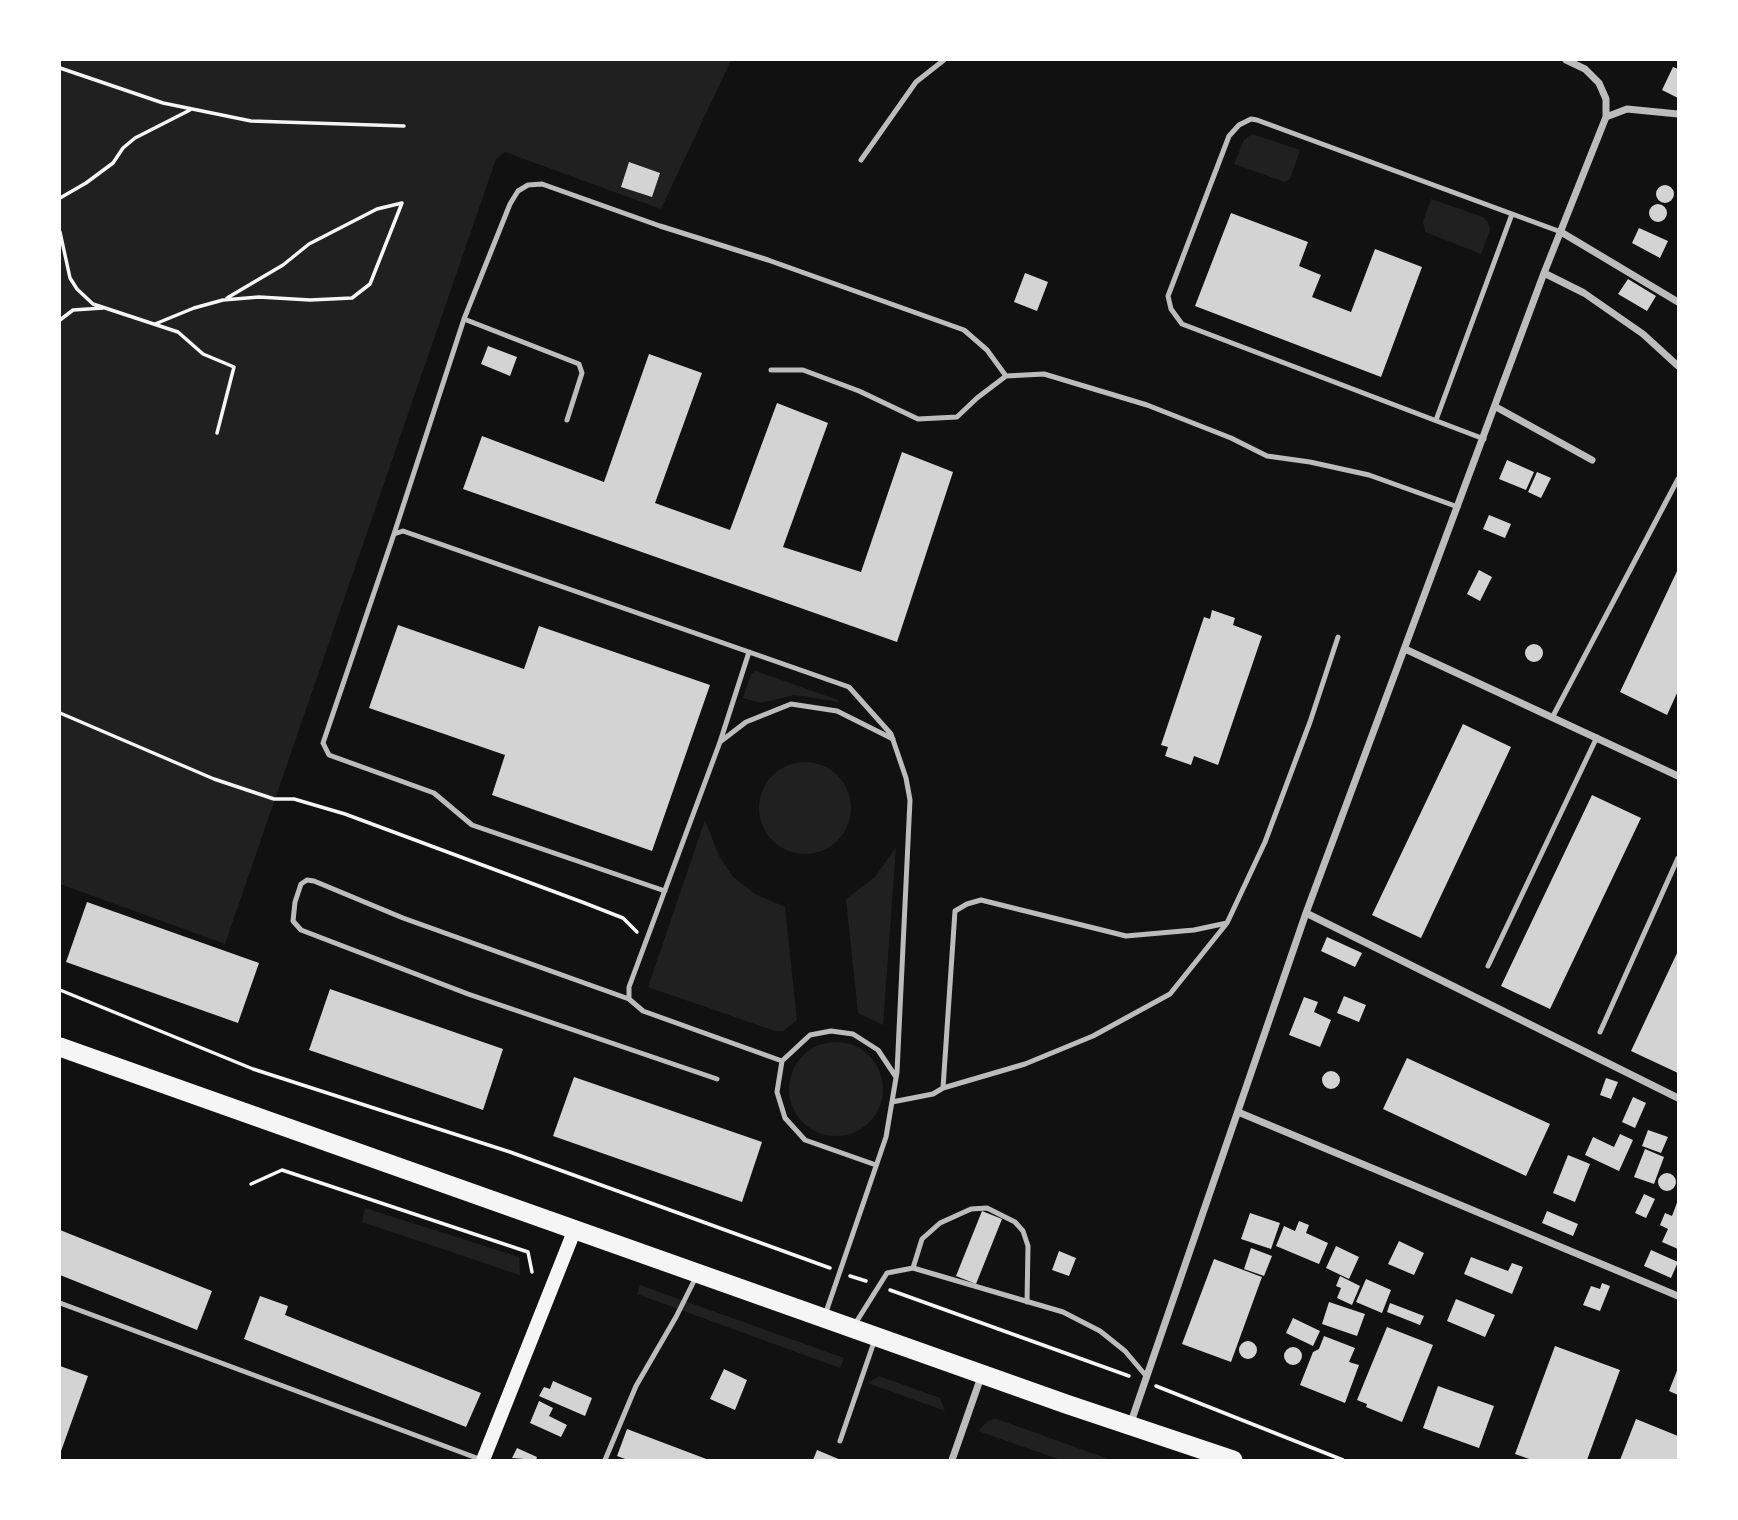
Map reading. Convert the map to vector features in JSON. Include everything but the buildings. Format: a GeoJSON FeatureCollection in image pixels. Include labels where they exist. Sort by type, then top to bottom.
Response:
{"type":"FeatureCollection","features":[{"type":"Feature","properties":{"kind":"highway"},"geometry":{"type":"LineString","coordinates":[[60,1047],[1233,1461]]}},
{"type":"Feature","properties":{"kind":"main road"},"geometry":{"type":"LineString","coordinates":[[482,1461],[575,1229]]}},
{"type":"Feature","properties":{"kind":"street"},"geometry":{"type":"LineString","coordinates":[[1130,1425],[1306,913],[1606,117],[1606,99],[1599,83],[1585,69],[1566,60]]}},
{"type":"Feature","properties":{"kind":"street"},"geometry":{"type":"LineString","coordinates":[[1606,117],[1628,109],[1678,114]]}},
{"type":"Feature","properties":{"kind":"street"},"geometry":{"type":"LineString","coordinates":[[1561,232],[1678,302]]}},
{"type":"Feature","properties":{"kind":"street"},"geometry":{"type":"LineString","coordinates":[[1545,273],[1584,293],[1643,334],[1678,366]]}},
{"type":"Feature","properties":{"kind":"street"},"geometry":{"type":"LineString","coordinates":[[1496,407],[1592,460]]}},
{"type":"Feature","properties":{"kind":"street"},"geometry":{"type":"LineString","coordinates":[[1405,649],[1678,776]]}},
{"type":"Feature","properties":{"kind":"street"},"geometry":{"type":"LineString","coordinates":[[1306,913],[1678,1098]]}},
{"type":"Feature","properties":{"kind":"street"},"geometry":{"type":"LineString","coordinates":[[1238,1112],[1678,1296]]}},
{"type":"Feature","properties":{"kind":"street"},"geometry":{"type":"LineString","coordinates":[[952,1461],[982,1374]]}},
{"type":"Feature","properties":{"kind":"lane"},"geometry":{"type":"LineString","coordinates":[[861,160],[916,82],[944,60]]}},
{"type":"Feature","properties":{"kind":"lane"},"geometry":{"type":"LineString","coordinates":[[1484,439],[1182,324],[1171,309],[1168,296],[1229,135],[1238,125],[1249,120],[1257,120],[1561,232]]}},
{"type":"Feature","properties":{"kind":"lane"},"geometry":{"type":"LineString","coordinates":[[665,891],[472,825],[434,793],[330,755],[323,743],[464,319],[510,204],[518,191],[528,184],[542,184],[964,330],[987,350],[1006,376]]}},
{"type":"Feature","properties":{"kind":"lane"},"geometry":{"type":"LineString","coordinates":[[1436,420],[1512,214]]}},
{"type":"Feature","properties":{"kind":"lane"},"geometry":{"type":"LineString","coordinates":[[464,319],[579,364],[583,373],[568,420]]}},
{"type":"Feature","properties":{"kind":"lane"},"geometry":{"type":"LineString","coordinates":[[771,370],[803,370],[859,391],[918,419],[957,418],[977,398],[1006,376],[1044,374],[1147,405],[1231,438],[1267,456],[1369,475],[1458,506]]}},
{"type":"Feature","properties":{"kind":"lane"},"geometry":{"type":"LineString","coordinates":[[1553,716],[1678,479]]}},
{"type":"Feature","properties":{"kind":"lane"},"geometry":{"type":"LineString","coordinates":[[394,534],[402,531],[849,687],[891,734],[906,778],[910,800],[896,1077],[886,1137],[824,1318]]}},
{"type":"Feature","properties":{"kind":"lane"},"geometry":{"type":"LineString","coordinates":[[892,1102],[933,1094],[943,1088],[1025,1063],[1093,1036],[1170,994],[1227,923],[1265,842],[1310,722],[1338,637]]}},
{"type":"Feature","properties":{"kind":"lane"},"geometry":{"type":"LineString","coordinates":[[629,999],[629,987],[720,742],[749,652]]}},
{"type":"Feature","properties":{"kind":"lane"},"geometry":{"type":"LineString","coordinates":[[720,742],[746,722],[791,704],[836,711],[893,739]]}},
{"type":"Feature","properties":{"kind":"lane"},"geometry":{"type":"LineString","coordinates":[[1488,967],[1597,737]]}},
{"type":"Feature","properties":{"kind":"lane"},"geometry":{"type":"LineString","coordinates":[[1600,1032],[1678,858]]}},
{"type":"Feature","properties":{"kind":"lane"},"geometry":{"type":"LineString","coordinates":[[717,1079],[468,994],[301,930],[294,924],[295,902],[301,884],[307,880],[314,881],[403,918],[629,999],[643,1011],[782,1061]]}},
{"type":"Feature","properties":{"kind":"lane"},"geometry":{"type":"LineString","coordinates":[[943,1088],[955,911],[967,904],[981,900],[1126,936],[1194,930],[1227,923]]}},
{"type":"Feature","properties":{"kind":"lane"},"geometry":{"type":"LineString","coordinates":[[876,1165],[805,1140],[785,1118],[777,1092],[782,1061],[810,1035],[831,1031],[853,1034],[878,1050],[896,1077]]}},
{"type":"Feature","properties":{"kind":"lane"},"geometry":{"type":"LineString","coordinates":[[913,1268],[922,1239],[940,1223],[971,1209],[987,1208],[1015,1222],[1023,1231],[1028,1246],[1027,1302]]}},
{"type":"Feature","properties":{"kind":"lane"},"geometry":{"type":"LineString","coordinates":[[854,1328],[887,1273],[913,1268],[1063,1312],[1100,1331],[1125,1351],[1146,1380]]}},
{"type":"Feature","properties":{"kind":"lane"},"geometry":{"type":"LineString","coordinates":[[605,1461],[636,1386],[698,1273]]}},
{"type":"Feature","properties":{"kind":"lane"},"geometry":{"type":"LineString","coordinates":[[60,1303],[482,1461]]}},
{"type":"Feature","properties":{"kind":"lane"},"geometry":{"type":"LineString","coordinates":[[840,1441],[876,1336]]}},
{"type":"Feature","properties":{"kind":"path"},"geometry":{"type":"LineString","coordinates":[[60,68],[163,103],[251,121],[404,126]]}},
{"type":"Feature","properties":{"kind":"path"},"geometry":{"type":"LineString","coordinates":[[60,198],[113,163],[123,148],[135,138],[192,109]]}},
{"type":"Feature","properties":{"kind":"path"},"geometry":{"type":"LineString","coordinates":[[155,324],[194,308],[223,300],[259,297],[310,300],[352,298],[370,284],[402,203],[377,209],[309,244],[283,265],[223,300]]}},
{"type":"Feature","properties":{"kind":"path"},"geometry":{"type":"LineString","coordinates":[[60,232],[70,278],[93,304],[178,332],[203,354],[234,367],[217,433]]}},
{"type":"Feature","properties":{"kind":"path"},"geometry":{"type":"LineString","coordinates":[[60,320],[73,310],[105,308]]}},
{"type":"Feature","properties":{"kind":"path"},"geometry":{"type":"LineString","coordinates":[[60,713],[214,779],[274,800],[294,799],[374,824],[407,839],[623,918],[646,941]]}},
{"type":"Feature","properties":{"kind":"path"},"geometry":{"type":"LineString","coordinates":[[60,989],[212,1055],[510,1152],[1146,1380],[1343,1461]]}},
{"type":"Feature","properties":{"kind":"path"},"geometry":{"type":"LineString","coordinates":[[251,1184],[282,1170],[528,1252],[532,1272]]}},
{"type":"Feature","properties":{"kind":"shaded area"},"geometry":{"type":"Polygon","coordinates":[[[60,60],[731,60],[661,209],[505,152],[496,159],[225,944],[60,884],[60,60]]]}},
{"type":"Feature","properties":{"kind":"shaded area"},"geometry":{"type":"Polygon","coordinates":[[[1252,134],[1300,150],[1290,179],[1285,182],[1234,164],[1244,140],[1252,134]]]}},
{"type":"Feature","properties":{"kind":"shaded area"},"geometry":{"type":"Polygon","coordinates":[[[1431,199],[1483,217],[1488,222],[1490,230],[1481,254],[1425,232],[1423,222],[1431,199]]]}},
{"type":"Feature","properties":{"kind":"shaded area"},"geometry":{"type":"Polygon","coordinates":[[[756,671],[839,702],[794,695],[761,703],[743,698],[751,674],[756,671]]]}},
{"type":"Feature","properties":{"kind":"shaded area"},"geometry":{"type":"Polygon","coordinates":[[[805,762],[823,765],[838,775],[848,790],[851,808],[848,826],[838,841],[823,851],[805,854],[787,851],[772,841],[762,826],[759,808],[762,790],[772,775],[787,765],[805,762]]]}},
{"type":"Feature","properties":{"kind":"shaded area"},"geometry":{"type":"Polygon","coordinates":[[[705,820],[719,856],[733,877],[755,894],[785,907],[797,1020],[783,1031],[775,1031],[648,987],[705,820]]]}},
{"type":"Feature","properties":{"kind":"shaded area"},"geometry":{"type":"Polygon","coordinates":[[[896,847],[883,1025],[858,1013],[846,899],[875,877],[896,847]]]}},
{"type":"Feature","properties":{"kind":"shaded area"},"geometry":{"type":"Polygon","coordinates":[[[836,1042],[854,1046],[869,1056],[879,1071],[883,1089],[879,1107],[869,1122],[854,1132],[836,1136],[818,1132],[803,1122],[793,1107],[789,1089],[793,1071],[803,1056],[818,1046],[836,1042]]]}},
{"type":"Feature","properties":{"kind":"shaded area"},"geometry":{"type":"Polygon","coordinates":[[[365,1208],[519,1257],[520,1275],[362,1222],[365,1208]]]}},
{"type":"Feature","properties":{"kind":"shaded area"},"geometry":{"type":"Polygon","coordinates":[[[640,1285],[844,1358],[840,1368],[637,1294],[640,1285]]]}},
{"type":"Feature","properties":{"kind":"shaded area"},"geometry":{"type":"Polygon","coordinates":[[[879,1376],[940,1398],[945,1411],[868,1383],[879,1376]]]}},
{"type":"Feature","properties":{"kind":"shaded area"},"geometry":{"type":"Polygon","coordinates":[[[994,1419],[1111,1460],[1061,1460],[978,1431],[994,1419]]]}}]}
